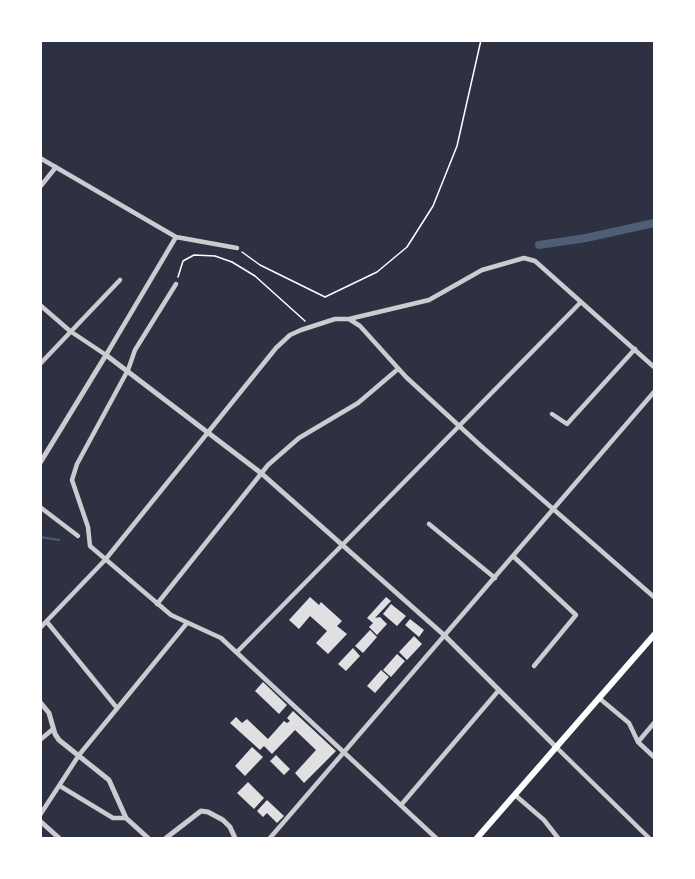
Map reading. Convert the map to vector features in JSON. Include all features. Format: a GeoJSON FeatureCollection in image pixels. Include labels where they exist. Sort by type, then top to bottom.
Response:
{"type":"FeatureCollection","features":[{"type":"Feature","properties":{"kind":"main road"},"geometry":{"type":"LineString","coordinates":[[477,838],[654,634]]}},
{"type":"Feature","properties":{"kind":"street"},"geometry":{"type":"LineString","coordinates":[[40,158],[176,237],[237,248]]}},
{"type":"Feature","properties":{"kind":"street"},"geometry":{"type":"LineString","coordinates":[[40,187],[56,167]]}},
{"type":"Feature","properties":{"kind":"street"},"geometry":{"type":"LineString","coordinates":[[40,463],[176,237]]}},
{"type":"Feature","properties":{"kind":"street"},"geometry":{"type":"LineString","coordinates":[[40,628],[105,561],[276,348],[290,336],[310,326],[338,318],[350,319],[429,300],[482,270],[513,259],[524,258],[535,261],[654,367]]}},
{"type":"Feature","properties":{"kind":"street"},"geometry":{"type":"LineString","coordinates":[[40,364],[120,280]]}},
{"type":"Feature","properties":{"kind":"street"},"geometry":{"type":"LineString","coordinates":[[176,284],[135,350],[128,370],[77,464],[72,480],[88,527],[90,546],[157,604],[187,623],[213,633],[237,652],[436,838]]}},
{"type":"Feature","properties":{"kind":"street"},"geometry":{"type":"LineString","coordinates":[[237,652],[581,302]]}},
{"type":"Feature","properties":{"kind":"street"},"geometry":{"type":"LineString","coordinates":[[40,305],[70,331],[128,370],[261,472],[444,635],[649,838]]}},
{"type":"Feature","properties":{"kind":"street"},"geometry":{"type":"LineString","coordinates":[[350,319],[360,326],[398,369],[459,426],[654,597]]}},
{"type":"Feature","properties":{"kind":"street"},"geometry":{"type":"LineString","coordinates":[[552,414],[567,424],[635,349]]}},
{"type":"Feature","properties":{"kind":"street"},"geometry":{"type":"LineString","coordinates":[[157,604],[261,472],[299,438],[358,403],[398,369]]}},
{"type":"Feature","properties":{"kind":"street"},"geometry":{"type":"LineString","coordinates":[[270,838],[654,392]]}},
{"type":"Feature","properties":{"kind":"street"},"geometry":{"type":"LineString","coordinates":[[40,507],[78,536]]}},
{"type":"Feature","properties":{"kind":"street"},"geometry":{"type":"LineString","coordinates":[[429,524],[495,578]]}},
{"type":"Feature","properties":{"kind":"street"},"geometry":{"type":"LineString","coordinates":[[514,557],[576,615],[534,666]]}},
{"type":"Feature","properties":{"kind":"street"},"geometry":{"type":"LineString","coordinates":[[47,622],[117,708]]}},
{"type":"Feature","properties":{"kind":"street"},"geometry":{"type":"LineString","coordinates":[[40,815],[79,755],[187,623]]}},
{"type":"Feature","properties":{"kind":"street"},"geometry":{"type":"LineString","coordinates":[[400,805],[499,690]]}},
{"type":"Feature","properties":{"kind":"street"},"geometry":{"type":"LineString","coordinates":[[600,698],[629,723],[638,742],[654,757]]}},
{"type":"Feature","properties":{"kind":"street"},"geometry":{"type":"LineString","coordinates":[[40,702],[49,713],[53,729],[59,740],[109,780],[126,818],[148,838]]}},
{"type":"Feature","properties":{"kind":"street"},"geometry":{"type":"LineString","coordinates":[[638,742],[654,723]]}},
{"type":"Feature","properties":{"kind":"street"},"geometry":{"type":"LineString","coordinates":[[40,740],[53,729]]}},
{"type":"Feature","properties":{"kind":"street"},"geometry":{"type":"LineString","coordinates":[[60,786],[113,818],[126,818]]}},
{"type":"Feature","properties":{"kind":"street"},"geometry":{"type":"LineString","coordinates":[[515,795],[543,820],[558,838]]}},
{"type":"Feature","properties":{"kind":"street"},"geometry":{"type":"LineString","coordinates":[[166,838],[201,812],[208,812],[223,820],[230,827],[235,838]]}},
{"type":"Feature","properties":{"kind":"street"},"geometry":{"type":"LineString","coordinates":[[40,821],[59,838]]}},
{"type":"Feature","properties":{"kind":"path"},"geometry":{"type":"LineString","coordinates":[[237,248],[260,265],[325,297],[377,272],[406,247],[433,206],[457,146],[481,40]]}},
{"type":"Feature","properties":{"kind":"path"},"geometry":{"type":"LineString","coordinates":[[176,284],[183,261],[194,255],[215,256],[232,262],[255,276],[310,326]]}},
{"type":"Feature","properties":{"kind":"building"},"geometry":{"type":"Polygon","coordinates":[[[310,597],[319,605],[321,602],[342,621],[337,626],[347,634],[328,654],[316,643],[327,631],[310,616],[299,629],[289,620],[310,597]]]}},
{"type":"Feature","properties":{"kind":"building"},"geometry":{"type":"Polygon","coordinates":[[[386,597],[391,601],[375,618],[380,617],[387,624],[377,635],[369,627],[373,623],[367,618],[386,597]]]}},
{"type":"Feature","properties":{"kind":"building"},"geometry":{"type":"Polygon","coordinates":[[[391,604],[406,616],[397,626],[383,614],[391,604]]]}},
{"type":"Feature","properties":{"kind":"building"},"geometry":{"type":"Polygon","coordinates":[[[410,619],[424,630],[419,637],[405,625],[410,619]]]}},
{"type":"Feature","properties":{"kind":"building"},"geometry":{"type":"Polygon","coordinates":[[[370,630],[377,637],[363,653],[355,646],[370,630]]]}},
{"type":"Feature","properties":{"kind":"building"},"geometry":{"type":"Polygon","coordinates":[[[414,636],[422,644],[407,660],[399,652],[414,636]]]}},
{"type":"Feature","properties":{"kind":"building"},"geometry":{"type":"Polygon","coordinates":[[[353,648],[360,656],[346,671],[338,664],[353,648]]]}},
{"type":"Feature","properties":{"kind":"building"},"geometry":{"type":"Polygon","coordinates":[[[397,654],[405,661],[391,677],[383,670],[397,654]]]}},
{"type":"Feature","properties":{"kind":"building"},"geometry":{"type":"Polygon","coordinates":[[[381,670],[389,677],[375,693],[367,686],[381,670]]]}},
{"type":"Feature","properties":{"kind":"building"},"geometry":{"type":"Polygon","coordinates":[[[263,682],[287,705],[279,714],[255,691],[263,682]]]}},
{"type":"Feature","properties":{"kind":"building"},"geometry":{"type":"Polygon","coordinates":[[[293,711],[336,751],[304,783],[295,773],[316,750],[295,730],[272,754],[264,746],[260,750],[230,723],[236,717],[242,723],[247,719],[268,739],[284,721],[287,723],[290,721],[287,718],[293,711]]]}},
{"type":"Feature","properties":{"kind":"building"},"geometry":{"type":"Polygon","coordinates":[[[252,747],[263,757],[245,776],[235,766],[252,747]]]}},
{"type":"Feature","properties":{"kind":"building"},"geometry":{"type":"Polygon","coordinates":[[[276,755],[290,769],[284,775],[270,761],[276,755]]]}},
{"type":"Feature","properties":{"kind":"building"},"geometry":{"type":"Polygon","coordinates":[[[248,782],[264,798],[254,809],[237,793],[248,782]]]}},
{"type":"Feature","properties":{"kind":"building"},"geometry":{"type":"Polygon","coordinates":[[[267,800],[284,816],[277,823],[267,813],[263,817],[257,811],[267,800]]]}},
{"type":"Feature","properties":{"kind":"waterway"},"geometry":{"type":"LineString","coordinates":[[539,245],[586,238],[654,223]]}},
{"type":"Feature","properties":{"kind":"waterway"},"geometry":{"type":"LineString","coordinates":[[40,537],[59,540]]}}]}
